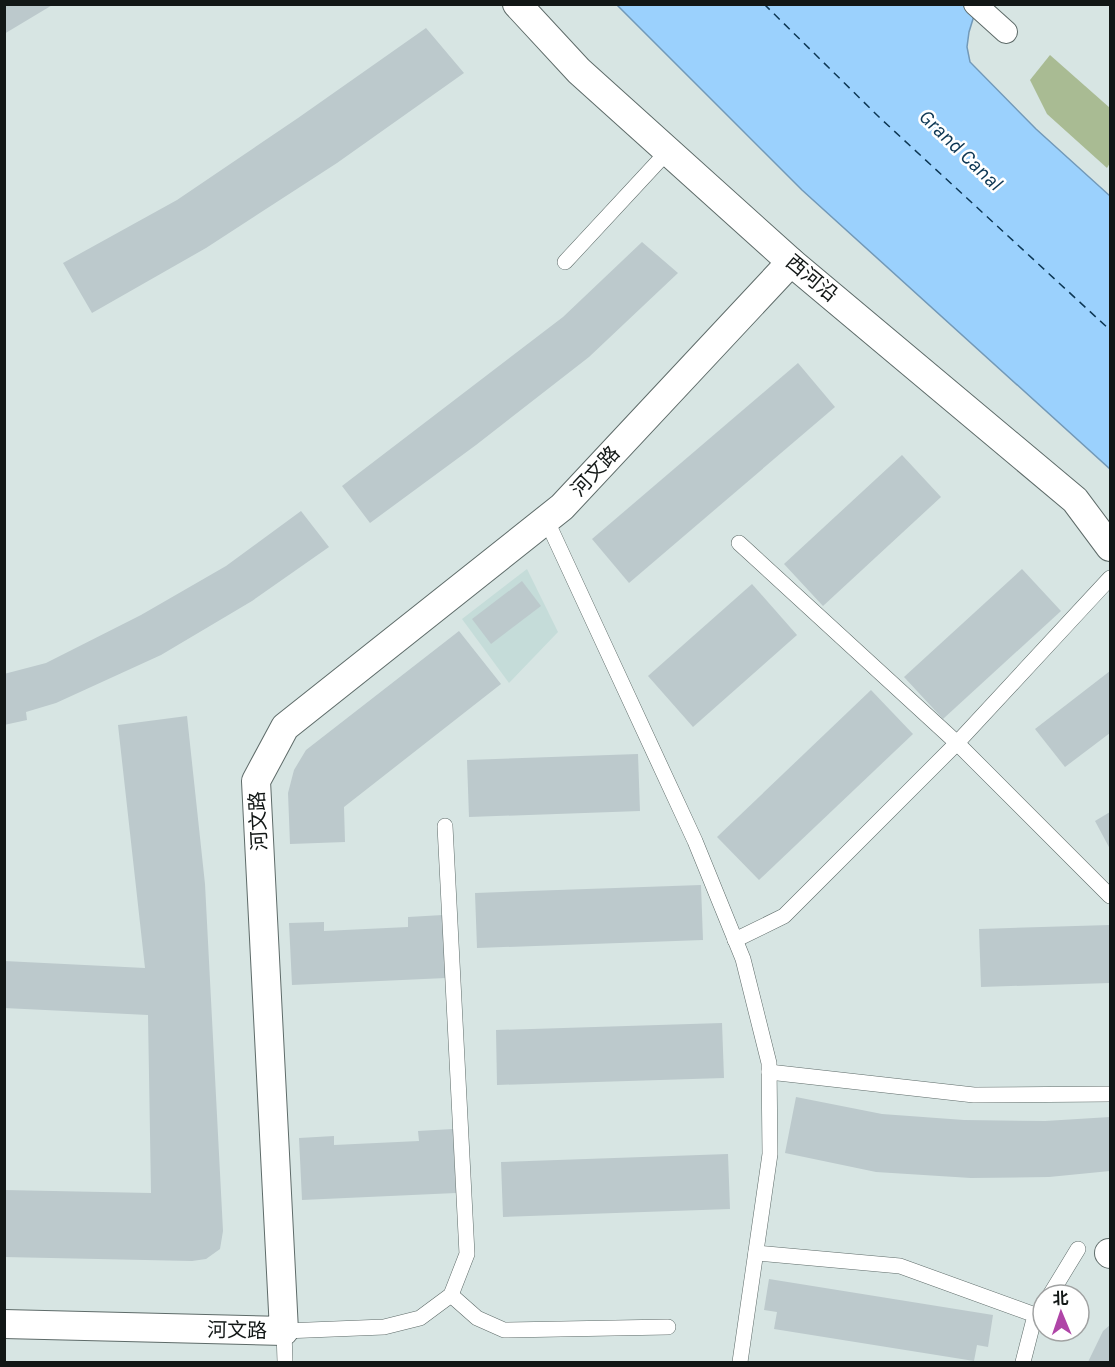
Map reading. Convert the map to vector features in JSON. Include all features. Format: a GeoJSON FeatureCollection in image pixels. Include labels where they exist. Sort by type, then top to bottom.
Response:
{"type":"FeatureCollection","features":[{"type":"Feature","properties":{"kind":"street","name":"西河沿"},"geometry":{"type":"LineString","coordinates":[[517,4],[579,71],[791,262],[1075,500],[1110,547]]}},
{"type":"Feature","properties":{"kind":"street"},"geometry":{"type":"LineString","coordinates":[[975,4],[1005,32]]}},
{"type":"Feature","properties":{"kind":"street","name":"河文路"},"geometry":{"type":"LineString","coordinates":[[4,1324],[284,1331],[256,781],[285,727],[562,507],[791,262]]}},
{"type":"Feature","properties":{"kind":"lane"},"geometry":{"type":"LineString","coordinates":[[565,262],[668,151]]}},
{"type":"Feature","properties":{"kind":"lane"},"geometry":{"type":"LineString","coordinates":[[546,519],[695,841],[743,959],[769,1063],[770,1154],[740,1362]]}},
{"type":"Feature","properties":{"kind":"lane"},"geometry":{"type":"LineString","coordinates":[[739,543],[957,743],[1110,896]]}},
{"type":"Feature","properties":{"kind":"lane"},"geometry":{"type":"LineString","coordinates":[[735,940],[784,915],[957,743],[1110,578]]}},
{"type":"Feature","properties":{"kind":"lane"},"geometry":{"type":"LineString","coordinates":[[285,1362],[284,1331],[384,1327],[420,1318],[451,1294],[467,1254],[445,826]]}},
{"type":"Feature","properties":{"kind":"lane"},"geometry":{"type":"LineString","coordinates":[[769,1072],[974,1095],[1110,1094]]}},
{"type":"Feature","properties":{"kind":"lane"},"geometry":{"type":"LineString","coordinates":[[1057,1283],[1078,1249]]}},
{"type":"Feature","properties":{"kind":"lane"},"geometry":{"type":"LineString","coordinates":[[756,1253],[900,1266],[1031,1309]]}},
{"type":"Feature","properties":{"kind":"lane"},"geometry":{"type":"LineString","coordinates":[[451,1294],[477,1318],[504,1329],[668,1327]]}},
{"type":"Feature","properties":{"kind":"lane"},"geometry":{"type":"LineString","coordinates":[[1023,1362],[1031,1334]]}},
{"type":"Feature","properties":{"kind":"shaded area"},"geometry":{"type":"Polygon","coordinates":[[[527,569],[558,632],[509,683],[462,619],[527,569]]]}},
{"type":"Feature","properties":{"kind":"green space"},"geometry":{"type":"Polygon","coordinates":[[[1050,55],[1110,108],[1110,163],[1107,168],[1047,114],[1030,80],[1050,55]]]}},
{"type":"Feature","properties":{"kind":"water","name":"Grand Canal"},"geometry":{"type":"Polygon","coordinates":[[[617,5],[986,5],[973,19],[969,32],[967,47],[970,62],[1036,129],[1110,196],[1110,469],[802,190],[617,5]]]}},
{"type":"Feature","properties":{"kind":"building"},"geometry":{"type":"Polygon","coordinates":[[[4,4],[54,4],[4,34],[4,4]]]}},
{"type":"Feature","properties":{"kind":"building"},"geometry":{"type":"Polygon","coordinates":[[[426,28],[464,73],[337,163],[206,248],[92,313],[63,263],[177,200],[426,28]]]}},
{"type":"Feature","properties":{"kind":"building"},"geometry":{"type":"Polygon","coordinates":[[[642,242],[678,273],[589,357],[476,445],[370,523],[342,486],[563,317],[642,242]]]}},
{"type":"Feature","properties":{"kind":"building"},"geometry":{"type":"Polygon","coordinates":[[[798,363],[835,407],[629,583],[592,539],[798,363]]]}},
{"type":"Feature","properties":{"kind":"building"},"geometry":{"type":"Polygon","coordinates":[[[902,455],[941,497],[823,606],[784,564],[902,455]]]}},
{"type":"Feature","properties":{"kind":"building"},"geometry":{"type":"Polygon","coordinates":[[[301,511],[329,547],[252,601],[161,655],[56,703],[26,712],[27,720],[4,725],[4,674],[46,663],[141,615],[226,566],[301,511]]]}},
{"type":"Feature","properties":{"kind":"building"},"geometry":{"type":"Polygon","coordinates":[[[1022,569],[1061,611],[943,719],[904,677],[1022,569]]]}},
{"type":"Feature","properties":{"kind":"building"},"geometry":{"type":"Polygon","coordinates":[[[522,581],[541,606],[491,644],[472,619],[522,581]]]}},
{"type":"Feature","properties":{"kind":"building"},"geometry":{"type":"Polygon","coordinates":[[[752,584],[797,635],[693,727],[648,676],[752,584]]]}},
{"type":"Feature","properties":{"kind":"building"},"geometry":{"type":"Polygon","coordinates":[[[459,631],[501,684],[344,807],[345,842],[290,844],[288,793],[294,770],[306,750],[459,631]]]}},
{"type":"Feature","properties":{"kind":"building"},"geometry":{"type":"Polygon","coordinates":[[[1110,671],[1110,733],[1065,767],[1035,729],[1110,671]]]}},
{"type":"Feature","properties":{"kind":"building"},"geometry":{"type":"Polygon","coordinates":[[[871,690],[913,734],[759,880],[717,837],[871,690]]]}},
{"type":"Feature","properties":{"kind":"building"},"geometry":{"type":"Polygon","coordinates":[[[187,716],[205,884],[223,1231],[220,1249],[206,1259],[192,1261],[4,1257],[4,1190],[151,1193],[148,1015],[4,1008],[4,961],[145,968],[118,725],[187,716]]]}},
{"type":"Feature","properties":{"kind":"building"},"geometry":{"type":"Polygon","coordinates":[[[638,754],[640,811],[469,817],[467,760],[638,754]]]}},
{"type":"Feature","properties":{"kind":"building"},"geometry":{"type":"Polygon","coordinates":[[[1110,812],[1110,849],[1095,821],[1110,812]]]}},
{"type":"Feature","properties":{"kind":"building"},"geometry":{"type":"Polygon","coordinates":[[[701,885],[703,940],[477,948],[475,893],[701,885]]]}},
{"type":"Feature","properties":{"kind":"building"},"geometry":{"type":"Polygon","coordinates":[[[443,915],[446,978],[292,985],[289,923],[324,922],[324,931],[408,927],[408,917],[443,915]]]}},
{"type":"Feature","properties":{"kind":"building"},"geometry":{"type":"Polygon","coordinates":[[[1110,925],[1110,983],[981,987],[979,929],[1110,925]]]}},
{"type":"Feature","properties":{"kind":"building"},"geometry":{"type":"Polygon","coordinates":[[[722,1023],[724,1078],[497,1085],[496,1030],[722,1023]]]}},
{"type":"Feature","properties":{"kind":"building"},"geometry":{"type":"Polygon","coordinates":[[[796,1097],[882,1114],[964,1120],[1045,1121],[1110,1117],[1110,1171],[1049,1177],[971,1178],[876,1172],[785,1153],[796,1097]]]}},
{"type":"Feature","properties":{"kind":"building"},"geometry":{"type":"Polygon","coordinates":[[[453,1129],[456,1193],[302,1200],[299,1138],[334,1136],[334,1145],[419,1141],[418,1131],[453,1129]]]}},
{"type":"Feature","properties":{"kind":"building"},"geometry":{"type":"Polygon","coordinates":[[[728,1154],[730,1209],[503,1217],[501,1162],[728,1154]]]}},
{"type":"Feature","properties":{"kind":"building"},"geometry":{"type":"Polygon","coordinates":[[[769,1279],[993,1315],[988,1347],[977,1345],[974,1361],[774,1329],[777,1312],[764,1310],[769,1279]]]}},
{"type":"Feature","properties":{"kind":"building"},"geometry":{"type":"Polygon","coordinates":[[[1110,1325],[1110,1362],[1088,1362],[1103,1331],[1110,1325]]]}},
{"type":"Feature","properties":{"kind":"ferry route"},"geometry":{"type":"LineString","coordinates":[[764,4],[880,118],[1110,330]]}}]}
